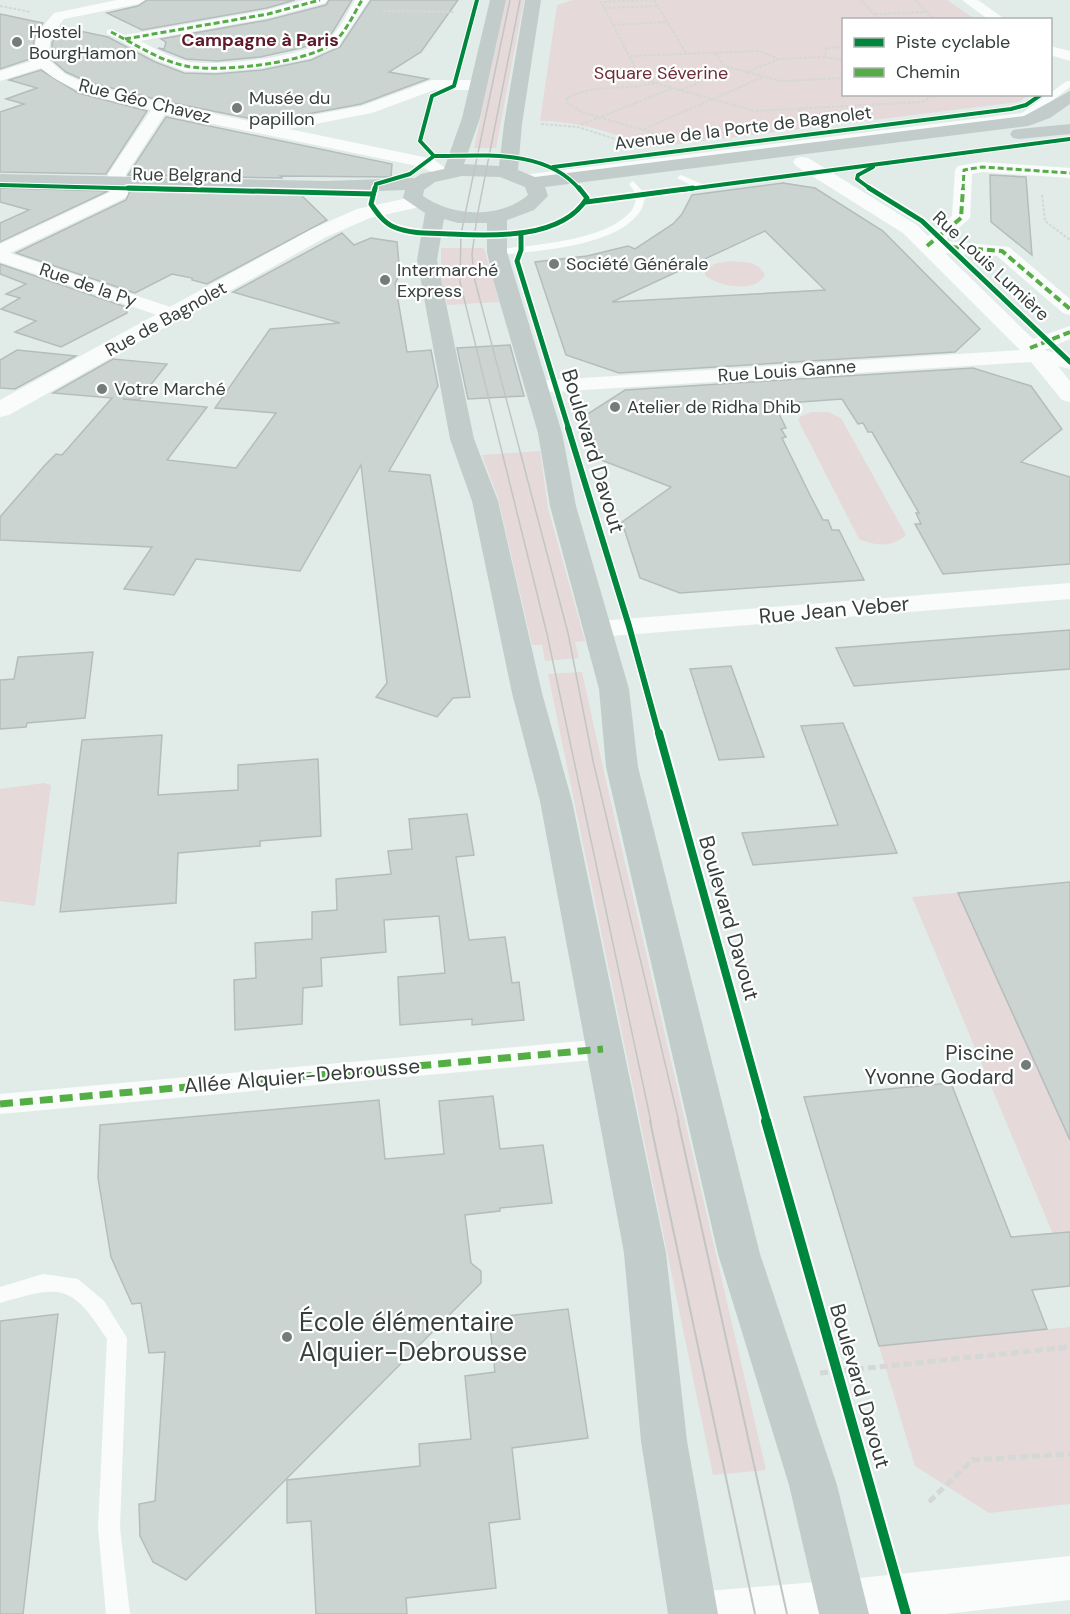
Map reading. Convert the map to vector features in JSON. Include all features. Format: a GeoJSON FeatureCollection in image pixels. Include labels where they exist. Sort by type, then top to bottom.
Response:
{"type":"FeatureCollection","features":[{"type":"Feature","properties":{"kind":"main road"},"geometry":{"type":"LineString","coordinates":[[498,0],[471,118],[447,172],[423,200],[427,260],[462,439],[485,501],[527,693],[556,801],[645,1253],[664,1441],[693,1614]]}},
{"type":"Feature","properties":{"kind":"main road"},"geometry":{"type":"LineString","coordinates":[[423,200],[464,217],[497,216],[523,208],[525,183],[513,124],[533,0]]}},
{"type":"Feature","properties":{"kind":"main road","name":"Avenue de la Porte de Bagnolet"},"geometry":{"type":"LineString","coordinates":[[525,183],[1028,121],[1044,114],[1070,96]]}},
{"type":"Feature","properties":{"kind":"main road","name":"Avenue de la Porte de Bagnolet"},"geometry":{"type":"LineString","coordinates":[[525,183],[633,184],[1070,129]]}},
{"type":"Feature","properties":{"kind":"main road"},"geometry":{"type":"LineString","coordinates":[[802,162],[801,155],[938,137],[953,131]]}},
{"type":"Feature","properties":{"kind":"main road"},"geometry":{"type":"LineString","coordinates":[[447,172],[473,170],[525,183]]}},
{"type":"Feature","properties":{"kind":"main road","name":"Rue Belgrand"},"geometry":{"type":"LineString","coordinates":[[0,180],[326,187],[423,200]]}},
{"type":"Feature","properties":{"kind":"main road","name":"Boulevard Davout"},"geometry":{"type":"LineString","coordinates":[[497,216],[497,252],[550,434],[563,506],[614,689],[622,767],[739,1254],[813,1485],[843,1608]]}},
{"type":"Feature","properties":{"kind":"street"},"geometry":{"type":"LineString","coordinates":[[0,76],[43,62],[41,45],[49,13],[138,0]]}},
{"type":"Feature","properties":{"kind":"street"},"geometry":{"type":"LineString","coordinates":[[969,0],[996,18]]}},
{"type":"Feature","properties":{"kind":"street"},"geometry":{"type":"LineString","coordinates":[[125,39],[267,14],[310,1]]}},
{"type":"Feature","properties":{"kind":"street"},"geometry":{"type":"LineString","coordinates":[[111,32],[183,66],[222,69],[298,56],[327,47],[338,37],[359,5]]}},
{"type":"Feature","properties":{"kind":"street"},"geometry":{"type":"LineString","coordinates":[[1052,51],[1070,56]]}},
{"type":"Feature","properties":{"kind":"street","name":"Rue Géo Chavez"},"geometry":{"type":"LineString","coordinates":[[43,62],[60,77],[81,87],[161,108],[427,163],[447,172]]}},
{"type":"Feature","properties":{"kind":"street"},"geometry":{"type":"LineString","coordinates":[[255,127],[306,122],[366,110],[432,85],[478,85]]}},
{"type":"Feature","properties":{"kind":"street"},"geometry":{"type":"LineString","coordinates":[[0,254],[119,194],[117,174],[161,108]]}},
{"type":"Feature","properties":{"kind":"street","name":"Rue Louis Lumière"},"geometry":{"type":"LineString","coordinates":[[802,162],[909,229],[1034,351],[1070,395]]}},
{"type":"Feature","properties":{"kind":"street"},"geometry":{"type":"LineString","coordinates":[[927,246],[961,218],[964,170],[982,167],[1070,173]]}},
{"type":"Feature","properties":{"kind":"street","name":"Rue de Bagnolet"},"geometry":{"type":"LineString","coordinates":[[0,410],[176,315],[319,233],[423,200]]}},
{"type":"Feature","properties":{"kind":"street"},"geometry":{"type":"LineString","coordinates":[[927,246],[1002,250],[1070,309]]}},
{"type":"Feature","properties":{"kind":"street","name":"Rue de la Py"},"geometry":{"type":"LineString","coordinates":[[0,254],[176,315]]}},
{"type":"Feature","properties":{"kind":"street"},"geometry":{"type":"LineString","coordinates":[[1034,351],[1070,332]]}},
{"type":"Feature","properties":{"kind":"street"},"geometry":{"type":"LineString","coordinates":[[1034,351],[1070,363]]}},
{"type":"Feature","properties":{"kind":"street","name":"Rue Louis Ganne"},"geometry":{"type":"LineString","coordinates":[[536,387],[1034,351]]}},
{"type":"Feature","properties":{"kind":"street","name":"Rue Jean Veber"},"geometry":{"type":"LineString","coordinates":[[599,629],[1070,591]]}},
{"type":"Feature","properties":{"kind":"street","name":"Allée Alquier-Debrousse"},"geometry":{"type":"LineString","coordinates":[[0,1104],[603,1049]]}},
{"type":"Feature","properties":{"kind":"street"},"geometry":{"type":"LineString","coordinates":[[707,1614],[843,1608],[1070,1578]]}},
{"type":"Feature","properties":{"kind":"lane"},"geometry":{"type":"LineString","coordinates":[[525,183],[1033,111],[1070,83]]}},
{"type":"Feature","properties":{"kind":"lane"},"geometry":{"type":"LineString","coordinates":[[989,119],[1028,121]]}},
{"type":"Feature","properties":{"kind":"lane","name":"Avenue de la Porte de Bagnolet"},"geometry":{"type":"LineString","coordinates":[[681,178],[701,187],[819,172]]}},
{"type":"Feature","properties":{"kind":"lane"},"geometry":{"type":"LineString","coordinates":[[497,252],[564,244],[610,229],[632,216],[642,198],[633,184]]}},
{"type":"Feature","properties":{"kind":"lane"},"geometry":{"type":"LineString","coordinates":[[0,1295],[43,1282],[70,1286],[97,1306],[117,1338],[109,1528],[118,1614]]}},
{"type":"Feature","properties":{"kind":"path"},"geometry":{"type":"LineString","coordinates":[[627,0],[630,7]]}},
{"type":"Feature","properties":{"kind":"path"},"geometry":{"type":"LineString","coordinates":[[687,54],[653,0],[601,2],[641,79],[755,111],[922,102],[932,96]]}},
{"type":"Feature","properties":{"kind":"path"},"geometry":{"type":"LineString","coordinates":[[861,0],[878,18]]}},
{"type":"Feature","properties":{"kind":"path"},"geometry":{"type":"LineString","coordinates":[[915,0],[933,18]]}},
{"type":"Feature","properties":{"kind":"path"},"geometry":{"type":"LineString","coordinates":[[359,5],[454,12]]}},
{"type":"Feature","properties":{"kind":"path"},"geometry":{"type":"LineString","coordinates":[[0,6],[49,13]]}},
{"type":"Feature","properties":{"kind":"path"},"geometry":{"type":"LineString","coordinates":[[604,8],[658,6]]}},
{"type":"Feature","properties":{"kind":"path"},"geometry":{"type":"LineString","coordinates":[[875,14],[927,12]]}},
{"type":"Feature","properties":{"kind":"path"},"geometry":{"type":"LineString","coordinates":[[613,24],[668,22]]}},
{"type":"Feature","properties":{"kind":"path"},"geometry":{"type":"LineString","coordinates":[[825,57],[826,48],[842,47]]}},
{"type":"Feature","properties":{"kind":"path"},"geometry":{"type":"LineString","coordinates":[[629,56],[759,51],[779,59]]}},
{"type":"Feature","properties":{"kind":"path"},"geometry":{"type":"LineString","coordinates":[[714,52],[724,66],[781,81],[842,78]]}},
{"type":"Feature","properties":{"kind":"path"},"geometry":{"type":"LineString","coordinates":[[746,73],[779,59],[825,57],[842,61]]}},
{"type":"Feature","properties":{"kind":"path"},"geometry":{"type":"LineString","coordinates":[[681,90],[731,68]]}},
{"type":"Feature","properties":{"kind":"path"},"geometry":{"type":"LineString","coordinates":[[596,74],[637,72]]}},
{"type":"Feature","properties":{"kind":"path"},"geometry":{"type":"LineString","coordinates":[[656,83],[634,89],[588,91],[567,98],[567,103],[576,110],[643,129],[763,77]]}},
{"type":"Feature","properties":{"kind":"path"},"geometry":{"type":"LineString","coordinates":[[581,125],[674,88]]}},
{"type":"Feature","properties":{"kind":"path"},"geometry":{"type":"LineString","coordinates":[[534,124],[578,127],[627,143]]}},
{"type":"Feature","properties":{"kind":"path"},"geometry":{"type":"LineString","coordinates":[[1039,171],[1045,221],[1070,240]]}},
{"type":"Feature","properties":{"kind":"path"},"geometry":{"type":"LineString","coordinates":[[778,1377],[1070,1347]]}},
{"type":"Feature","properties":{"kind":"path"},"geometry":{"type":"LineString","coordinates":[[929,1502],[972,1460],[1070,1454]]}},
{"type":"Feature","properties":{"kind":"green space"},"geometry":{"type":"Polygon","coordinates":[[[506,0],[524,0],[496,148],[474,148],[506,0]]]}},
{"type":"Feature","properties":{"kind":"green space","name":"Square Séverine"},"geometry":{"type":"Polygon","coordinates":[[[573,0],[947,0],[974,18],[842,18],[842,96],[1027,96],[1019,102],[648,148],[595,128],[540,121],[557,5],[573,0]]]}},
{"type":"Feature","properties":{"kind":"green space"},"geometry":{"type":"Polygon","coordinates":[[[441,248],[484,248],[499,302],[447,305],[441,281],[441,248]]]}},
{"type":"Feature","properties":{"kind":"green space"},"geometry":{"type":"Polygon","coordinates":[[[730,261],[751,263],[765,274],[761,280],[746,286],[718,283],[705,275],[705,271],[714,264],[730,261]]]}},
{"type":"Feature","properties":{"kind":"green space"},"geometry":{"type":"Polygon","coordinates":[[[812,412],[828,412],[841,418],[906,535],[901,539],[883,545],[859,539],[798,420],[801,416],[812,412]]]}},
{"type":"Feature","properties":{"kind":"green space"},"geometry":{"type":"Polygon","coordinates":[[[540,451],[548,508],[585,641],[575,642],[579,658],[545,661],[542,645],[532,645],[498,498],[482,455],[540,451]]]}},
{"type":"Feature","properties":{"kind":"green space"},"geometry":{"type":"Polygon","coordinates":[[[582,672],[766,1470],[713,1475],[548,674],[582,672]]]}},
{"type":"Feature","properties":{"kind":"green space"},"geometry":{"type":"Polygon","coordinates":[[[44,783],[51,785],[35,906],[0,901],[0,789],[44,783]]]}},
{"type":"Feature","properties":{"kind":"green space","name":"Piscine Yvonne Godard"},"geometry":{"type":"Polygon","coordinates":[[[1070,882],[1070,1275],[912,897],[1070,882]]]}},
{"type":"Feature","properties":{"kind":"green space"},"geometry":{"type":"Polygon","coordinates":[[[1070,1327],[1070,1504],[989,1513],[915,1466],[879,1346],[1070,1327]]]}},
{"type":"Feature","properties":{"kind":"building"},"geometry":{"type":"Polygon","coordinates":[[[147,0],[295,0],[267,8],[142,30],[107,13],[138,6],[147,0]]]}},
{"type":"Feature","properties":{"kind":"building"},"geometry":{"type":"Polygon","coordinates":[[[329,0],[352,0],[332,33],[317,43],[301,48],[260,57],[217,61],[186,59],[158,48],[164,49],[166,42],[161,39],[268,20],[326,5],[329,0]]]}},
{"type":"Feature","properties":{"kind":"building"},"geometry":{"type":"Polygon","coordinates":[[[371,0],[458,0],[421,52],[389,72],[428,79],[361,104],[281,119],[272,123],[163,101],[88,82],[66,72],[52,60],[52,43],[61,27],[108,37],[155,62],[184,73],[216,74],[262,70],[311,60],[340,47],[371,0]]]}},
{"type":"Feature","properties":{"kind":"building"},"geometry":{"type":"Polygon","coordinates":[[[0,14],[43,23],[34,39],[33,58],[0,69],[0,14]]]}},
{"type":"Feature","properties":{"kind":"building"},"geometry":{"type":"Polygon","coordinates":[[[41,70],[78,93],[147,111],[106,174],[0,172],[0,112],[24,104],[6,99],[37,88],[9,80],[41,70]]]}},
{"type":"Feature","properties":{"kind":"building"},"geometry":{"type":"Polygon","coordinates":[[[166,117],[392,164],[391,177],[280,176],[282,178],[128,175],[166,117]]]}},
{"type":"Feature","properties":{"kind":"building"},"geometry":{"type":"Polygon","coordinates":[[[990,175],[1026,177],[1032,255],[991,222],[990,175]]]}},
{"type":"Feature","properties":{"kind":"building"},"geometry":{"type":"Polygon","coordinates":[[[783,183],[815,188],[883,231],[980,329],[955,352],[619,373],[566,355],[535,262],[587,256],[628,246],[635,249],[673,224],[682,214],[692,195],[783,183]],[[765,231],[612,302],[825,290],[765,231]]]}},
{"type":"Feature","properties":{"kind":"building"},"geometry":{"type":"Polygon","coordinates":[[[0,188],[108,191],[0,242],[0,223],[29,210],[0,202],[0,188]]]}},
{"type":"Feature","properties":{"kind":"building"},"geometry":{"type":"Polygon","coordinates":[[[130,191],[301,195],[327,220],[207,284],[172,274],[135,293],[16,253],[126,200],[130,191]]]}},
{"type":"Feature","properties":{"kind":"building"},"geometry":{"type":"Polygon","coordinates":[[[342,233],[354,245],[371,238],[397,242],[400,275],[395,283],[407,352],[431,350],[438,386],[389,471],[430,475],[470,697],[453,698],[437,717],[376,697],[387,683],[361,465],[300,571],[196,559],[174,595],[124,589],[152,547],[0,540],[0,517],[45,465],[56,454],[62,455],[112,398],[53,393],[113,359],[167,364],[139,400],[123,399],[207,407],[167,460],[236,468],[276,413],[215,408],[270,329],[340,323],[233,292],[342,233]]]}},
{"type":"Feature","properties":{"kind":"building"},"geometry":{"type":"Polygon","coordinates":[[[0,264],[126,307],[127,313],[61,347],[15,332],[36,321],[1,309],[20,298],[6,294],[26,284],[0,274],[0,264]]]}},
{"type":"Feature","properties":{"kind":"building"},"geometry":{"type":"Polygon","coordinates":[[[510,345],[524,396],[468,399],[457,348],[510,345]]]}},
{"type":"Feature","properties":{"kind":"building"},"geometry":{"type":"Polygon","coordinates":[[[17,350],[76,356],[15,389],[0,388],[0,360],[17,350]]]}},
{"type":"Feature","properties":{"kind":"building"},"geometry":{"type":"Polygon","coordinates":[[[973,368],[1031,386],[1062,429],[1021,462],[1070,477],[1070,564],[943,574],[915,524],[921,524],[916,513],[919,513],[872,432],[868,432],[863,423],[858,424],[842,399],[774,404],[786,428],[781,429],[786,437],[782,438],[810,495],[823,520],[828,520],[832,530],[839,530],[864,580],[680,593],[640,578],[622,522],[671,487],[601,460],[586,415],[625,390],[973,368]]]}},
{"type":"Feature","properties":{"kind":"building"},"geometry":{"type":"Polygon","coordinates":[[[1070,630],[1070,669],[854,686],[836,648],[1070,630]]]}},
{"type":"Feature","properties":{"kind":"building"},"geometry":{"type":"Polygon","coordinates":[[[93,652],[85,718],[27,723],[26,727],[0,729],[0,680],[14,679],[18,657],[93,652]]]}},
{"type":"Feature","properties":{"kind":"building"},"geometry":{"type":"Polygon","coordinates":[[[731,666],[764,757],[719,760],[690,669],[731,666]]]}},
{"type":"Feature","properties":{"kind":"building"},"geometry":{"type":"Polygon","coordinates":[[[843,723],[897,853],[753,865],[742,833],[838,825],[801,726],[843,723]]]}},
{"type":"Feature","properties":{"kind":"building"},"geometry":{"type":"Polygon","coordinates":[[[162,735],[158,795],[238,790],[238,765],[318,759],[321,836],[260,841],[260,846],[178,853],[176,903],[60,912],[82,740],[162,735]]]}},
{"type":"Feature","properties":{"kind":"building"},"geometry":{"type":"Polygon","coordinates":[[[467,814],[474,855],[456,857],[469,940],[505,937],[512,983],[519,982],[524,1020],[472,1025],[472,1019],[400,1025],[398,977],[445,973],[439,916],[384,920],[386,952],[321,958],[322,986],[303,988],[302,1024],[235,1030],[234,980],[256,978],[255,943],[312,939],[312,912],[337,910],[336,879],[391,874],[388,851],[412,849],[409,819],[467,814]]]}},
{"type":"Feature","properties":{"kind":"building"},"geometry":{"type":"Polygon","coordinates":[[[1070,882],[1070,1140],[958,893],[1070,882]]]}},
{"type":"Feature","properties":{"kind":"building"},"geometry":{"type":"Polygon","coordinates":[[[951,1083],[1011,1237],[1070,1232],[1070,1286],[1032,1290],[1047,1329],[879,1346],[804,1097],[951,1083]]]}},
{"type":"Feature","properties":{"kind":"building","name":"École élémentaire Alquier-Debrousse"},"geometry":{"type":"Polygon","coordinates":[[[493,1096],[500,1149],[543,1145],[552,1203],[500,1208],[500,1211],[465,1215],[471,1263],[481,1271],[481,1283],[186,1580],[153,1562],[140,1536],[139,1504],[155,1501],[165,1352],[149,1353],[141,1303],[132,1304],[111,1257],[98,1178],[100,1125],[379,1100],[385,1159],[444,1154],[439,1101],[493,1096]]]}},
{"type":"Feature","properties":{"kind":"building"},"geometry":{"type":"Polygon","coordinates":[[[568,1309],[588,1438],[512,1448],[520,1519],[489,1523],[496,1588],[406,1598],[407,1614],[316,1614],[311,1521],[287,1523],[287,1480],[420,1466],[419,1444],[471,1439],[465,1376],[495,1372],[489,1318],[568,1309]]]}},
{"type":"Feature","properties":{"kind":"building"},"geometry":{"type":"Polygon","coordinates":[[[58,1314],[23,1614],[0,1614],[0,1321],[58,1314]]]}},
{"type":"Feature","properties":{"kind":"tram line"},"geometry":{"type":"LineString","coordinates":[[510,0],[461,234],[460,282],[547,634],[651,1122]]}},
{"type":"Feature","properties":{"kind":"tram line"},"geometry":{"type":"LineString","coordinates":[[520,0],[477,217],[472,254],[474,277],[568,633],[593,761],[679,1122]]}},
{"type":"Feature","properties":{"kind":"tram line"},"geometry":{"type":"LineString","coordinates":[[650,1121],[755,1614]]}},
{"type":"Feature","properties":{"kind":"tram line"},"geometry":{"type":"LineString","coordinates":[[678,1121],[787,1614]]}},
{"type":"Feature","properties":{"kind":"marked path"},"geometry":{"type":"LineString","coordinates":[[125,39],[268,14],[320,0]]}},
{"type":"Feature","properties":{"kind":"marked path"},"geometry":{"type":"LineString","coordinates":[[111,32],[158,56],[186,66],[238,67],[282,61],[318,51],[330,45],[344,30],[362,0]]}},
{"type":"Feature","properties":{"kind":"marked path"},"geometry":{"type":"LineString","coordinates":[[927,246],[961,218],[964,170],[982,167],[1070,173]]}},
{"type":"Feature","properties":{"kind":"marked path"},"geometry":{"type":"LineString","coordinates":[[951,247],[1002,251],[1070,309]]}},
{"type":"Feature","properties":{"kind":"marked path"},"geometry":{"type":"LineString","coordinates":[[1030,348],[1070,332]]}},
{"type":"Feature","properties":{"kind":"marked path"},"geometry":{"type":"LineString","coordinates":[[0,1104],[603,1049]]}},
{"type":"Feature","properties":{"kind":"cycle path"},"geometry":{"type":"LineString","coordinates":[[434,156],[410,174],[376,184],[371,204],[390,225],[419,232],[497,235],[524,233],[560,222],[583,206],[587,198],[573,182],[557,170],[538,163],[497,156],[434,156],[420,141],[432,96],[454,86],[477,0]]}},
{"type":"Feature","properties":{"kind":"cycle path"},"geometry":{"type":"LineString","coordinates":[[553,167],[1011,109],[1026,105],[1039,96]]}},
{"type":"Feature","properties":{"kind":"cycle path"},"geometry":{"type":"LineString","coordinates":[[586,202],[1070,139]]}},
{"type":"Feature","properties":{"kind":"cycle path"},"geometry":{"type":"LineString","coordinates":[[873,167],[858,175],[857,179],[922,221],[1070,362]]}},
{"type":"Feature","properties":{"kind":"cycle path"},"geometry":{"type":"LineString","coordinates":[[0,185],[373,194]]}},
{"type":"Feature","properties":{"kind":"cycle path"},"geometry":{"type":"LineString","coordinates":[[521,234],[521,250],[517,261],[629,626],[851,1425],[906,1614]]}},
{"type":"Feature","properties":{"kind":"place","name":"Hostel BourgHamon"},"geometry":{"type":"Point","coordinates":[17,42]}},
{"type":"Feature","properties":{"kind":"place","name":"Musée du papillon"},"geometry":{"type":"Point","coordinates":[237,108]}},
{"type":"Feature","properties":{"kind":"place","name":"Société Générale"},"geometry":{"type":"Point","coordinates":[554,264]}},
{"type":"Feature","properties":{"kind":"place","name":"Intermarché Express"},"geometry":{"type":"Point","coordinates":[385,280]}},
{"type":"Feature","properties":{"kind":"place","name":"Votre Marché"},"geometry":{"type":"Point","coordinates":[102,389]}},
{"type":"Feature","properties":{"kind":"place","name":"Atelier de Ridha Dhib"},"geometry":{"type":"Point","coordinates":[615,407]}},
{"type":"Feature","properties":{"kind":"place","name":"Piscine Yvonne Godard"},"geometry":{"type":"Point","coordinates":[1026,1065]}},
{"type":"Feature","properties":{"kind":"place","name":"École élémentaire Alquier-Debrousse"},"geometry":{"type":"Point","coordinates":[287,1337]}},
{"type":"Feature","properties":{"kind":"district","name":"Campagne à Paris"},"geometry":{"type":"Point","coordinates":[260,40]}}]}
